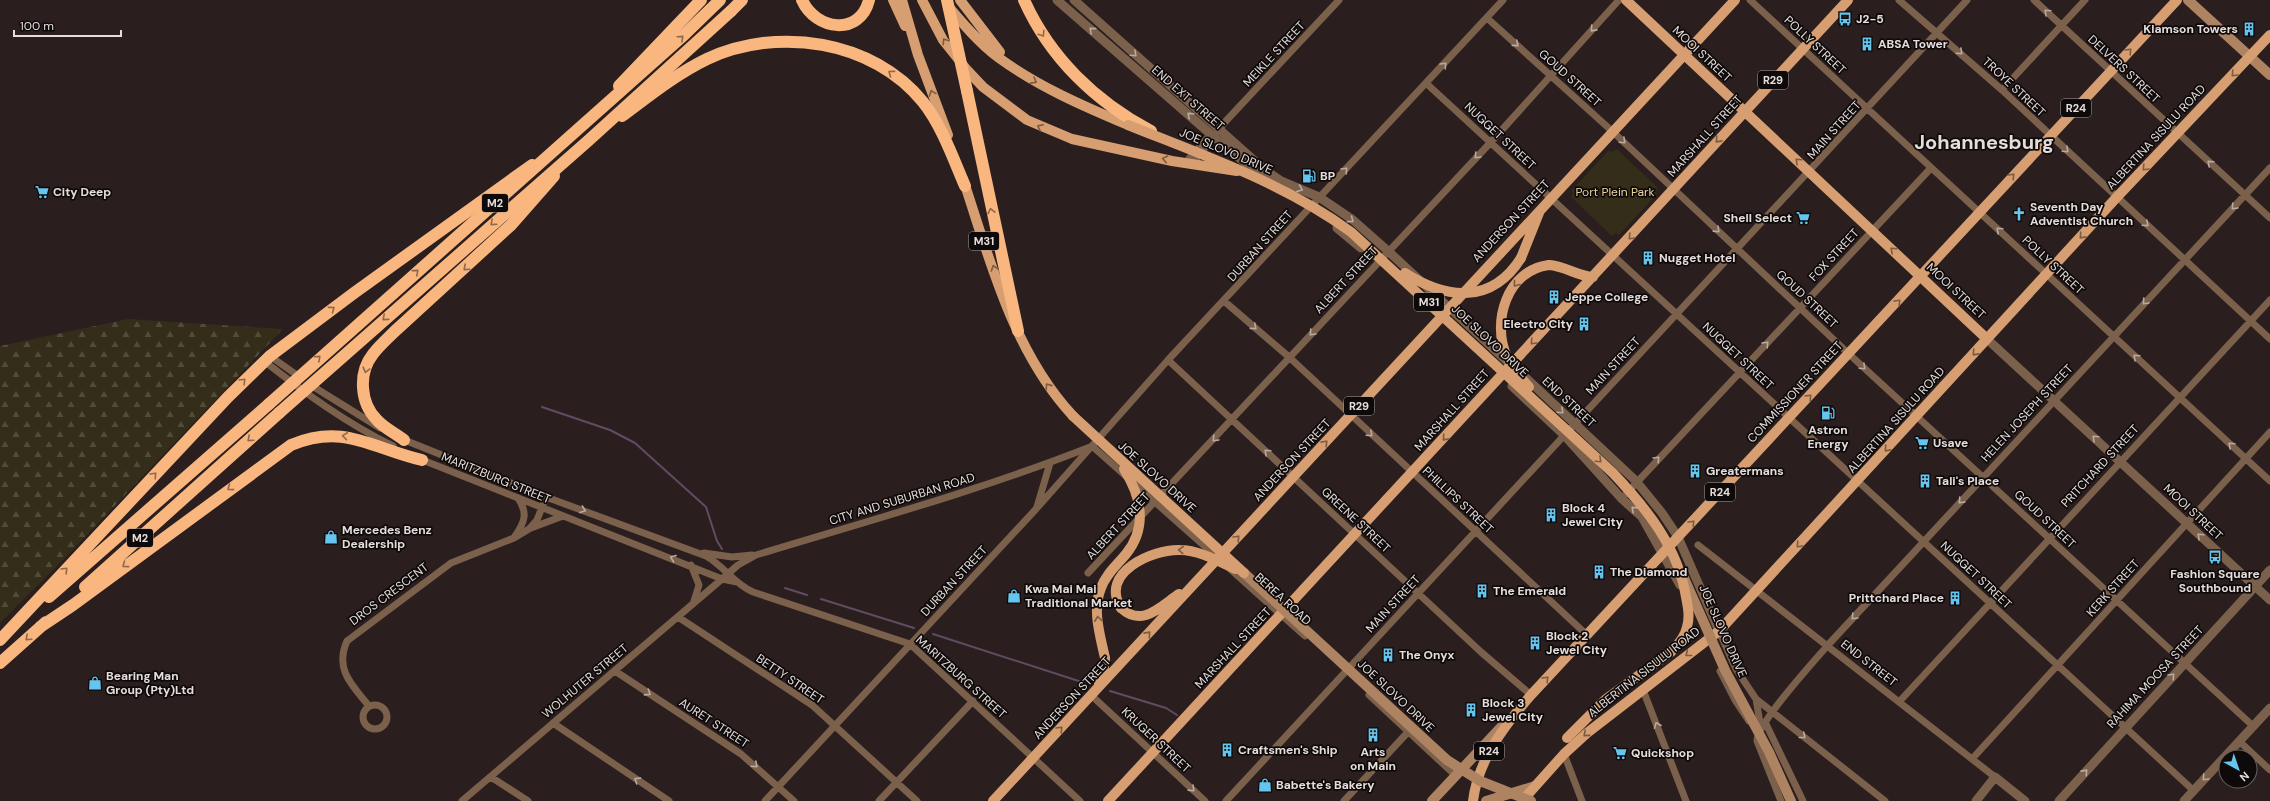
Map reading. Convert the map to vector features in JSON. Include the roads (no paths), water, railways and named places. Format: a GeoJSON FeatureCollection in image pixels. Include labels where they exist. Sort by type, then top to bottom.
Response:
{"type":"FeatureCollection","features":[{"type":"Feature","properties":{"kind":"highway"},"geometry":{"type":"LineString","coordinates":[[578,129],[701,0]]}},
{"type":"Feature","properties":{"kind":"highway","name":"M2"},"geometry":{"type":"LineString","coordinates":[[0,640],[269,404],[578,129],[720,0]]}},
{"type":"Feature","properties":{"kind":"highway","name":"M2"},"geometry":{"type":"LineString","coordinates":[[0,663],[279,413],[569,158],[742,0]]}},
{"type":"Feature","properties":{"kind":"highway"},"geometry":{"type":"LineString","coordinates":[[802,0],[807,11],[819,21],[829,25],[848,23],[857,18],[864,12],[869,0]]}},
{"type":"Feature","properties":{"kind":"highway"},"geometry":{"type":"LineString","coordinates":[[947,0],[1018,331]]}},
{"type":"Feature","properties":{"kind":"highway"},"geometry":{"type":"LineString","coordinates":[[1024,0],[1042,34],[1060,59],[1090,91],[1118,111],[1181,147]]}},
{"type":"Feature","properties":{"kind":"highway"},"geometry":{"type":"LineString","coordinates":[[589,140],[660,88],[696,66],[733,49],[760,43],[781,41],[827,46],[848,52],[884,68],[912,90],[932,115],[965,186]]}},
{"type":"Feature","properties":{"kind":"highway"},"geometry":{"type":"LineString","coordinates":[[0,640],[228,396],[271,356],[560,145]]}},
{"type":"Feature","properties":{"kind":"highway"},"geometry":{"type":"LineString","coordinates":[[404,440],[374,417],[363,394],[365,370],[372,355],[511,226],[569,158]]}},
{"type":"Feature","properties":{"kind":"highway"},"geometry":{"type":"LineString","coordinates":[[40,627],[73,606],[291,446],[311,438],[342,435],[422,460]]}},
{"type":"Feature","properties":{"kind":"main road","name":"M31"},"geometry":{"type":"LineString","coordinates":[[893,0],[918,54]]}},
{"type":"Feature","properties":{"kind":"main road"},"geometry":{"type":"LineString","coordinates":[[902,0],[918,54]]}},
{"type":"Feature","properties":{"kind":"main road"},"geometry":{"type":"LineString","coordinates":[[922,0],[943,40],[967,70],[983,87],[1027,120],[1072,139],[1188,163],[1259,175]]}},
{"type":"Feature","properties":{"kind":"main road","name":"JOE SLOVO DRIVE"},"geometry":{"type":"LineString","coordinates":[[942,0],[981,41],[1014,68],[1061,96],[1303,200],[1351,232],[1382,256],[1556,419],[1632,493],[1648,513],[1669,553],[1725,670],[1769,752],[1792,801]]}},
{"type":"Feature","properties":{"kind":"main road"},"geometry":{"type":"LineString","coordinates":[[960,0],[974,21],[1014,68]]}},
{"type":"Feature","properties":{"kind":"main road","name":"MOOI STREET"},"geometry":{"type":"LineString","coordinates":[[1626,0],[1922,276],[1987,339]]}},
{"type":"Feature","properties":{"kind":"main road","name":"ANDERSON STREET"},"geometry":{"type":"LineString","coordinates":[[996,798],[1094,694],[1683,54],[1735,0]]}},
{"type":"Feature","properties":{"kind":"main road","name":"MARSHALL STREET"},"geometry":{"type":"LineString","coordinates":[[1108,801],[1413,473],[1500,376],[1614,256],[1744,111],[1848,0]]}},
{"type":"Feature","properties":{"kind":"main road","name":"COMMISSIONER STREET"},"geometry":{"type":"LineString","coordinates":[[1432,801],[1587,635],[1669,553],[1678,537],[1922,276],[1979,211],[2176,0]]}},
{"type":"Feature","properties":{"kind":"main road"},"geometry":{"type":"LineString","coordinates":[[2188,0],[2270,75]]}},
{"type":"Feature","properties":{"kind":"main road","name":"ALBERTINA SISULU ROAD"},"geometry":{"type":"LineString","coordinates":[[1522,801],[1564,754],[1610,714],[1719,631],[1858,482],[2118,197],[2270,35]]}},
{"type":"Feature","properties":{"kind":"main road","name":"JOE SLOVO DRIVE"},"geometry":{"type":"LineString","coordinates":[[918,54],[1000,286],[1018,331],[1039,373],[1060,402],[1116,458],[1244,573],[1447,760],[1480,781],[1531,801]]}},
{"type":"Feature","properties":{"kind":"main road"},"geometry":{"type":"LineString","coordinates":[[1382,256],[1420,282],[1436,290],[1459,294],[1482,290],[1497,283],[1509,274],[1520,258],[1540,210]]}},
{"type":"Feature","properties":{"kind":"main road"},"geometry":{"type":"LineString","coordinates":[[1556,419],[1512,366],[1504,350],[1501,328],[1504,305],[1514,285],[1527,272],[1549,265],[1560,267],[1581,276],[1593,277]]}},
{"type":"Feature","properties":{"kind":"main road"},"geometry":{"type":"LineString","coordinates":[[1094,694],[1103,674],[1105,658],[1098,622],[1098,598],[1101,588],[1110,572],[1133,544],[1137,536],[1141,518],[1139,500],[1135,489],[1116,458]]}},
{"type":"Feature","properties":{"kind":"main road"},"geometry":{"type":"LineString","coordinates":[[1194,584],[1144,617],[1132,616],[1121,608],[1116,598],[1116,590],[1121,577],[1136,562],[1158,552],[1181,550],[1191,551],[1203,554],[1244,573]]}},
{"type":"Feature","properties":{"kind":"main road"},"geometry":{"type":"LineString","coordinates":[[1564,754],[1562,746],[1566,738],[1606,699],[1671,652],[1683,637],[1689,619],[1688,610],[1681,576],[1669,553]]}},
{"type":"Feature","properties":{"kind":"main road","name":"R24"},"geometry":{"type":"LineString","coordinates":[[1473,801],[1475,786],[1482,764],[1519,708]]}},
{"type":"Feature","properties":{"kind":"main road"},"geometry":{"type":"LineString","coordinates":[[1486,801],[1535,786]]}},
{"type":"Feature","properties":{"kind":"street","name":"END EXT STREET"},"geometry":{"type":"LineString","coordinates":[[1057,0],[1215,133],[1273,176],[1319,197]]}},
{"type":"Feature","properties":{"kind":"street","name":"END EXT STREET"},"geometry":{"type":"LineString","coordinates":[[1074,0],[1259,175],[1308,208]]}},
{"type":"Feature","properties":{"kind":"street","name":"MEIKLE STREET"},"geometry":{"type":"LineString","coordinates":[[1188,163],[1339,0]]}},
{"type":"Feature","properties":{"kind":"street","name":"DURBAN STREET"},"geometry":{"type":"LineString","coordinates":[[765,801],[1036,509],[1168,360],[1224,301],[1308,208],[1427,84],[1503,0]]}},
{"type":"Feature","properties":{"kind":"street","name":"ALBERT STREET"},"geometry":{"type":"LineString","coordinates":[[1088,573],[1156,502],[1382,256],[1491,142],[1619,0]]}},
{"type":"Feature","properties":{"kind":"street","name":"POLLY STREET"},"geometry":{"type":"LineString","coordinates":[[1750,0],[2270,481]]}},
{"type":"Feature","properties":{"kind":"street","name":"TROYE STREET"},"geometry":{"type":"LineString","coordinates":[[1899,0],[1938,32],[2002,90],[2186,259],[2270,339]]}},
{"type":"Feature","properties":{"kind":"street","name":"MAIN STREET"},"geometry":{"type":"LineString","coordinates":[[1226,801],[1736,249],[1810,172],[1967,0]]}},
{"type":"Feature","properties":{"kind":"street","name":"DELVERS STREET"},"geometry":{"type":"LineString","coordinates":[[2034,0],[2177,134],[2270,218]]}},
{"type":"Feature","properties":{"kind":"street"},"geometry":{"type":"LineString","coordinates":[[2002,90],[2085,0]]}},
{"type":"Feature","properties":{"kind":"street","name":"GOUD STREET"},"geometry":{"type":"LineString","coordinates":[[1487,18],[1612,131],[1849,354],[2253,726]]}},
{"type":"Feature","properties":{"kind":"street","name":"NUGGET STREET"},"geometry":{"type":"LineString","coordinates":[[1427,84],[2193,790]]}},
{"type":"Feature","properties":{"kind":"street","name":"FOX STREET"},"geometry":{"type":"LineString","coordinates":[[1622,499],[1636,481],[1931,168]]}},
{"type":"Feature","properties":{"kind":"street","name":"HELEN JOSEPH STREET"},"geometry":{"type":"LineString","coordinates":[[1762,728],[1772,711],[1828,645],[2270,168]]}},
{"type":"Feature","properties":{"kind":"street","name":"END STREET"},"geometry":{"type":"LineString","coordinates":[[1319,197],[1352,220],[1382,256],[1439,319],[1564,436],[1622,499],[1642,517],[1669,553],[1707,640]]}},
{"type":"Feature","properties":{"kind":"street","name":"END STREET"},"geometry":{"type":"LineString","coordinates":[[1308,208],[1382,256],[1449,308],[1636,481],[1662,513],[1678,537],[1719,631]]}},
{"type":"Feature","properties":{"kind":"street","name":"PRITCHARD STREET"},"geometry":{"type":"LineString","coordinates":[[1899,702],[2270,300]]}},
{"type":"Feature","properties":{"kind":"street","name":"PHILLIPS STREET"},"geometry":{"type":"LineString","coordinates":[[1224,301],[1289,358],[1587,635]]}},
{"type":"Feature","properties":{"kind":"street","name":"MOOI STREET"},"geometry":{"type":"LineString","coordinates":[[1987,339],[2270,600]]}},
{"type":"Feature","properties":{"kind":"street","name":"MARITZBURG STREET"},"geometry":{"type":"LineString","coordinates":[[271,356],[339,404],[404,440],[546,497],[712,559],[729,572],[737,582]]}},
{"type":"Feature","properties":{"kind":"street","name":"MARITZBURG STREET"},"geometry":{"type":"LineString","coordinates":[[271,356],[314,400],[352,424],[422,460],[722,578],[737,582],[753,592],[910,644],[1080,801]]}},
{"type":"Feature","properties":{"kind":"street","name":"GREENE STREET"},"geometry":{"type":"LineString","coordinates":[[1168,360],[1355,535],[1419,592],[1481,652],[1531,695]]}},
{"type":"Feature","properties":{"kind":"street","name":"KERK STREET"},"geometry":{"type":"LineString","coordinates":[[1972,759],[2270,432]]}},
{"type":"Feature","properties":{"kind":"street","name":"CITY AND SUBURBAN ROAD"},"geometry":{"type":"LineString","coordinates":[[722,578],[756,555],[880,518],[1050,463],[1092,446]]}},
{"type":"Feature","properties":{"kind":"street","name":"BEREA ROAD"},"geometry":{"type":"LineString","coordinates":[[1092,446],[1346,672],[1455,775]]}},
{"type":"Feature","properties":{"kind":"street","name":"DURBAN STREET"},"geometry":{"type":"LineString","coordinates":[[1036,509],[1050,463]]}},
{"type":"Feature","properties":{"kind":"street","name":"DROS CRESCENT"},"geometry":{"type":"LineString","coordinates":[[529,529],[537,520],[546,497]]}},
{"type":"Feature","properties":{"kind":"street"},"geometry":{"type":"LineString","coordinates":[[514,538],[523,524],[525,515],[524,507],[518,498]]}},
{"type":"Feature","properties":{"kind":"street","name":"DROS CRESCENT"},"geometry":{"type":"LineString","coordinates":[[369,706],[344,675],[344,649],[347,641],[451,563],[514,538],[529,529],[563,516]]}},
{"type":"Feature","properties":{"kind":"street","name":"END STREET"},"geometry":{"type":"LineString","coordinates":[[1698,545],[2026,801]]}},
{"type":"Feature","properties":{"kind":"street"},"geometry":{"type":"LineString","coordinates":[[692,551],[732,557],[756,555]]}},
{"type":"Feature","properties":{"kind":"street"},"geometry":{"type":"LineString","coordinates":[[691,565],[698,584],[698,591],[692,605]]}},
{"type":"Feature","properties":{"kind":"street","name":"RAHIMA MOOSA STREET"},"geometry":{"type":"LineString","coordinates":[[2059,801],[2270,570]]}},
{"type":"Feature","properties":{"kind":"street","name":"WOLHUTER STREET"},"geometry":{"type":"LineString","coordinates":[[462,801],[615,672],[722,578]]}},
{"type":"Feature","properties":{"kind":"street","name":"BETTY STREET"},"geometry":{"type":"LineString","coordinates":[[678,617],[812,705],[917,801]]}},
{"type":"Feature","properties":{"kind":"street","name":"JOE SLOVO DRIVE"},"geometry":{"type":"LineString","coordinates":[[1719,631],[1736,669],[1756,699],[1885,801]]}},
{"type":"Feature","properties":{"kind":"street"},"geometry":{"type":"LineString","coordinates":[[1707,640],[1734,700],[1745,716],[1762,728]]}},
{"type":"Feature","properties":{"kind":"street","name":"AURET STREET"},"geometry":{"type":"LineString","coordinates":[[615,672],[741,754],[794,801]]}},
{"type":"Feature","properties":{"kind":"street"},"geometry":{"type":"LineString","coordinates":[[1643,690],[1686,801]]}},
{"type":"Feature","properties":{"kind":"street","name":"KRUGER STREET"},"geometry":{"type":"LineString","coordinates":[[1094,694],[1205,801]]}},
{"type":"Feature","properties":{"kind":"street"},"geometry":{"type":"LineString","coordinates":[[1756,699],[1762,728],[1803,801]]}},
{"type":"Feature","properties":{"kind":"street"},"geometry":{"type":"LineString","coordinates":[[879,801],[973,701]]}},
{"type":"Feature","properties":{"kind":"street"},"geometry":{"type":"LineString","coordinates":[[2184,801],[2270,708]]}},
{"type":"Feature","properties":{"kind":"street"},"geometry":{"type":"LineString","coordinates":[[553,723],[669,801]]}},
{"type":"Feature","properties":{"kind":"street"},"geometry":{"type":"LineString","coordinates":[[1762,728],[1757,736],[1758,746],[1781,801]]}},
{"type":"Feature","properties":{"kind":"street"},"geometry":{"type":"LineString","coordinates":[[1344,801],[1408,732]]}},
{"type":"Feature","properties":{"kind":"street"},"geometry":{"type":"LineString","coordinates":[[2239,741],[2270,770]]}},
{"type":"Feature","properties":{"kind":"street"},"geometry":{"type":"LineString","coordinates":[[1564,754],[1582,801]]}},
{"type":"Feature","properties":{"kind":"street"},"geometry":{"type":"LineString","coordinates":[[490,777],[528,801]]}},
{"type":"Feature","properties":{"kind":"street"},"geometry":{"type":"LineString","coordinates":[[1976,801],[1995,777]]}},
{"type":"Feature","properties":{"kind":"waterway"},"geometry":{"type":"LineString","coordinates":[[542,407],[610,430],[635,443],[706,507],[717,541],[722,549]]}},
{"type":"Feature","properties":{"kind":"waterway"},"geometry":{"type":"LineString","coordinates":[[785,588],[807,595]]}},
{"type":"Feature","properties":{"kind":"waterway"},"geometry":{"type":"LineString","coordinates":[[821,599],[914,628]]}},
{"type":"Feature","properties":{"kind":"waterway"},"geometry":{"type":"LineString","coordinates":[[933,634],[1091,685]]}},
{"type":"Feature","properties":{"kind":"waterway"},"geometry":{"type":"LineString","coordinates":[[1110,691],[1166,708],[1177,715]]}},
{"type":"Feature","properties":{"kind":"place","name":"J2-5"},"geometry":{"type":"Point","coordinates":[1845,19]}},
{"type":"Feature","properties":{"kind":"place","name":"Klamson Towers"},"geometry":{"type":"Point","coordinates":[2249,29]}},
{"type":"Feature","properties":{"kind":"place","name":"ABSA Tower"},"geometry":{"type":"Point","coordinates":[1867,44]}},
{"type":"Feature","properties":{"kind":"place","name":"BP"},"geometry":{"type":"Point","coordinates":[1309,176]}},
{"type":"Feature","properties":{"kind":"place","name":"City Deep"},"geometry":{"type":"Point","coordinates":[42,192]}},
{"type":"Feature","properties":{"kind":"place","name":"Seventh Day Adventist Church"},"geometry":{"type":"Point","coordinates":[2019,214]}},
{"type":"Feature","properties":{"kind":"place","name":"Shell Select"},"geometry":{"type":"Point","coordinates":[1803,218]}},
{"type":"Feature","properties":{"kind":"place","name":"Nugget Hotel"},"geometry":{"type":"Point","coordinates":[1648,258]}},
{"type":"Feature","properties":{"kind":"place","name":"Jeppe College"},"geometry":{"type":"Point","coordinates":[1554,297]}},
{"type":"Feature","properties":{"kind":"place","name":"Electro City"},"geometry":{"type":"Point","coordinates":[1584,324]}},
{"type":"Feature","properties":{"kind":"place","name":"Astron Energy"},"geometry":{"type":"Point","coordinates":[1828,413]}},
{"type":"Feature","properties":{"kind":"place","name":"Usave"},"geometry":{"type":"Point","coordinates":[1922,443]}},
{"type":"Feature","properties":{"kind":"place","name":"Greatermans"},"geometry":{"type":"Point","coordinates":[1695,471]}},
{"type":"Feature","properties":{"kind":"place","name":"Tali's Place"},"geometry":{"type":"Point","coordinates":[1925,481]}},
{"type":"Feature","properties":{"kind":"place","name":"Block 4 Jewel City"},"geometry":{"type":"Point","coordinates":[1551,515]}},
{"type":"Feature","properties":{"kind":"place","name":"Mercedes Benz Dealership"},"geometry":{"type":"Point","coordinates":[331,537]}},
{"type":"Feature","properties":{"kind":"place","name":"Fashion Square Southbound"},"geometry":{"type":"Point","coordinates":[2215,557]}},
{"type":"Feature","properties":{"kind":"place","name":"The Diamond"},"geometry":{"type":"Point","coordinates":[1599,572]}},
{"type":"Feature","properties":{"kind":"place","name":"The Emerald"},"geometry":{"type":"Point","coordinates":[1482,591]}},
{"type":"Feature","properties":{"kind":"place","name":"Kwa Mai Mai Traditional Market"},"geometry":{"type":"Point","coordinates":[1014,596]}},
{"type":"Feature","properties":{"kind":"place","name":"Prittchard Place"},"geometry":{"type":"Point","coordinates":[1955,598]}},
{"type":"Feature","properties":{"kind":"place","name":"Block 2 Jewel City"},"geometry":{"type":"Point","coordinates":[1535,643]}},
{"type":"Feature","properties":{"kind":"place","name":"The Onyx"},"geometry":{"type":"Point","coordinates":[1388,655]}},
{"type":"Feature","properties":{"kind":"place","name":"Bearing Man Group (Pty)Ltd"},"geometry":{"type":"Point","coordinates":[95,683]}},
{"type":"Feature","properties":{"kind":"place","name":"Block 3 Jewel City"},"geometry":{"type":"Point","coordinates":[1471,710]}},
{"type":"Feature","properties":{"kind":"place","name":"Arts on Main"},"geometry":{"type":"Point","coordinates":[1373,735]}},
{"type":"Feature","properties":{"kind":"place","name":"Craftsmen's Ship"},"geometry":{"type":"Point","coordinates":[1227,750]}},
{"type":"Feature","properties":{"kind":"place","name":"Quickshop"},"geometry":{"type":"Point","coordinates":[1620,753]}},
{"type":"Feature","properties":{"kind":"place","name":"Babette's Bakery"},"geometry":{"type":"Point","coordinates":[1265,785]}},
{"type":"Feature","properties":{"kind":"district","name":"Johannesburg"},"geometry":{"type":"Point","coordinates":[1984,142]}},
{"type":"Feature","properties":{"kind":"park label","name":"Port Plein Park"},"geometry":{"type":"Point","coordinates":[1615,192]}}]}
